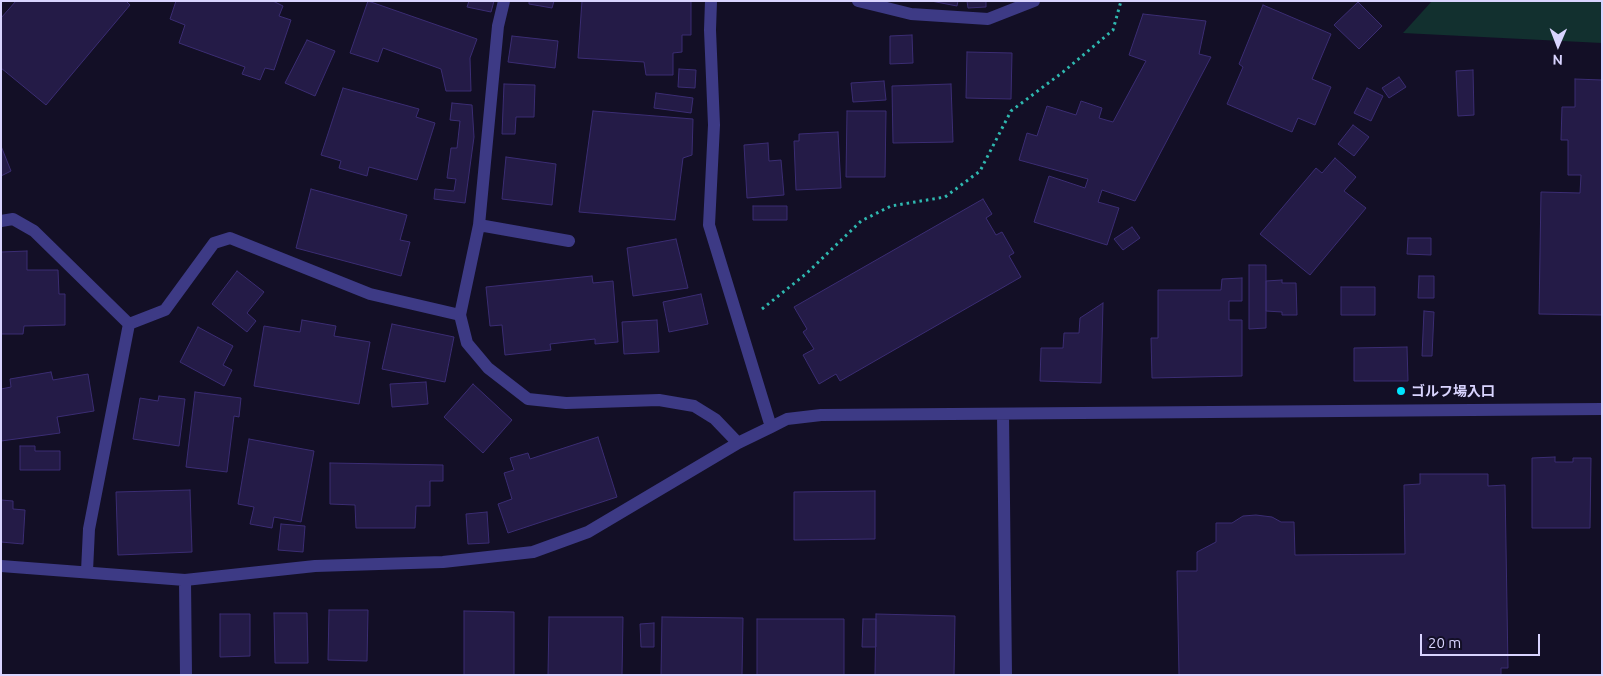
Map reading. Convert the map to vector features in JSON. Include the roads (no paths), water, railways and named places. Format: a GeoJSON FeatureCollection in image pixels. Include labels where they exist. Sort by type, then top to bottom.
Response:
{"type":"FeatureCollection","features":[{"type":"Feature","properties":{"kind":"street"},"geometry":{"type":"LineString","coordinates":[[504,1],[498,26],[479,225],[460,315],[467,343],[488,368],[528,399],[566,403],[659,400],[694,406],[715,419],[738,443]]}},
{"type":"Feature","properties":{"kind":"street"},"geometry":{"type":"LineString","coordinates":[[712,1],[710,30],[714,126],[709,225],[771,427]]}},
{"type":"Feature","properties":{"kind":"street"},"geometry":{"type":"LineString","coordinates":[[858,1],[911,14],[988,19],[1034,1]]}},
{"type":"Feature","properties":{"kind":"street"},"geometry":{"type":"LineString","coordinates":[[1,221],[13,219],[34,231],[128,324]]}},
{"type":"Feature","properties":{"kind":"street"},"geometry":{"type":"LineString","coordinates":[[479,225],[569,240]]}},
{"type":"Feature","properties":{"kind":"street"},"geometry":{"type":"LineString","coordinates":[[128,324],[165,310],[214,243],[230,238],[370,294],[460,315]]}},
{"type":"Feature","properties":{"kind":"street"},"geometry":{"type":"LineString","coordinates":[[87,571],[89,529],[128,324]]}},
{"type":"Feature","properties":{"kind":"street"},"geometry":{"type":"LineString","coordinates":[[1,566],[87,571],[186,580],[315,566],[443,562],[533,552],[588,532],[738,443],[787,419],[821,415],[1602,409]]}},
{"type":"Feature","properties":{"kind":"street"},"geometry":{"type":"LineString","coordinates":[[1003,414],[1006,675]]}},
{"type":"Feature","properties":{"kind":"street"},"geometry":{"type":"LineString","coordinates":[[186,580],[186,675]]}},
{"type":"Feature","properties":{"kind":"place","name":"ゴルフ場入口"},"geometry":{"type":"Point","coordinates":[1401,391]}}]}
